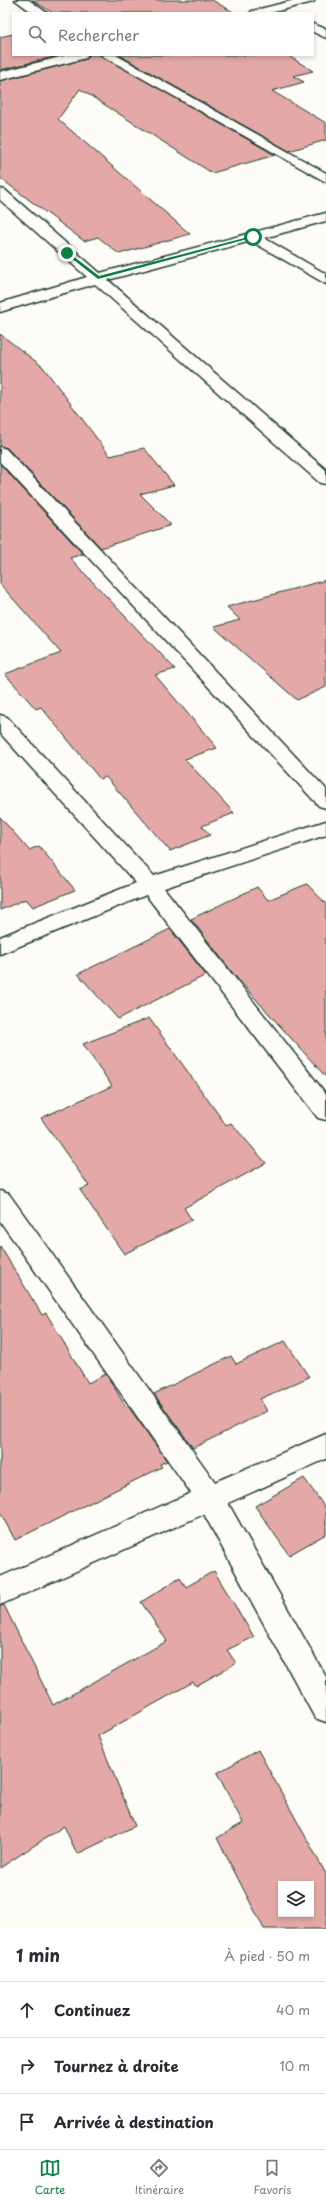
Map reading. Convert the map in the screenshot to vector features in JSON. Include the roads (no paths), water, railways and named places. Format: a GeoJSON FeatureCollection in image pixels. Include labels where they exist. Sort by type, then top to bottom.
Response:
{"type":"FeatureCollection","features":[{"type":"Feature","properties":{"kind":"street"},"geometry":{"type":"LineString","coordinates":[[21,0],[40,12]]}},
{"type":"Feature","properties":{"kind":"street"},"geometry":{"type":"LineString","coordinates":[[268,0],[284,10]]}},
{"type":"Feature","properties":{"kind":"street"},"geometry":{"type":"LineString","coordinates":[[265,12],[284,10],[310,0]]}},
{"type":"Feature","properties":{"kind":"street"},"geometry":{"type":"LineString","coordinates":[[314,28],[326,34]]}},
{"type":"Feature","properties":{"kind":"street"},"geometry":{"type":"LineString","coordinates":[[0,76],[78,56]]}},
{"type":"Feature","properties":{"kind":"street"},"geometry":{"type":"LineString","coordinates":[[109,56],[326,178]]}},
{"type":"Feature","properties":{"kind":"street"},"geometry":{"type":"LineString","coordinates":[[0,193],[326,479]]}},
{"type":"Feature","properties":{"kind":"street"},"geometry":{"type":"LineString","coordinates":[[0,308],[98,278],[326,217]]}},
{"type":"Feature","properties":{"kind":"street"},"geometry":{"type":"LineString","coordinates":[[253,237],[326,280]]}},
{"type":"Feature","properties":{"kind":"street"},"geometry":{"type":"LineString","coordinates":[[0,452],[326,801]]}},
{"type":"Feature","properties":{"kind":"street"},"geometry":{"type":"LineString","coordinates":[[0,721],[150,885],[326,1111]]}},
{"type":"Feature","properties":{"kind":"street"},"geometry":{"type":"LineString","coordinates":[[0,946],[150,885],[326,828]]}},
{"type":"Feature","properties":{"kind":"street"},"geometry":{"type":"LineString","coordinates":[[0,1201],[210,1497],[326,1707]]}},
{"type":"Feature","properties":{"kind":"street"},"geometry":{"type":"LineString","coordinates":[[0,1591],[326,1446]]}}]}
